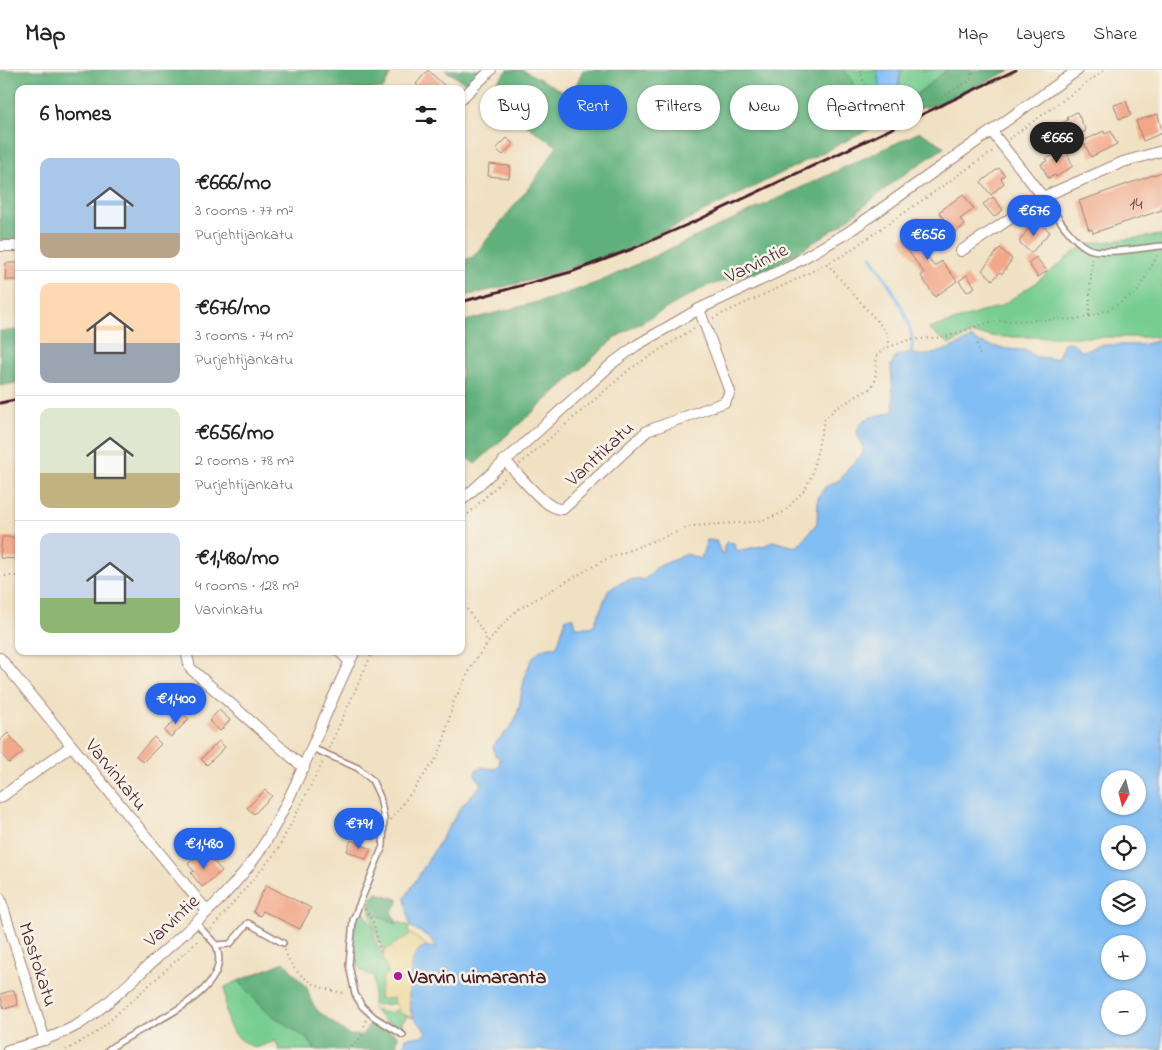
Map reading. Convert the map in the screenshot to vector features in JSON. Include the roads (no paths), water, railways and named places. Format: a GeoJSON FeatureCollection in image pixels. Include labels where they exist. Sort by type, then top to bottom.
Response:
{"type":"FeatureCollection","features":[{"type":"Feature","properties":{"kind":"street"},"geometry":{"type":"LineString","coordinates":[[465,95],[491,70]]}},
{"type":"Feature","properties":{"kind":"street","name":"Varvintie"},"geometry":{"type":"LineString","coordinates":[[465,497],[614,362],[637,345],[699,309],[786,268],[847,233],[1078,70]]}},
{"type":"Feature","properties":{"kind":"street"},"geometry":{"type":"LineString","coordinates":[[992,132],[1043,197]]}},
{"type":"Feature","properties":{"kind":"street"},"geometry":{"type":"LineString","coordinates":[[961,251],[1043,197],[1128,160],[1162,151]]}},
{"type":"Feature","properties":{"kind":"street"},"geometry":{"type":"LineString","coordinates":[[0,246],[15,246]]}},
{"type":"Feature","properties":{"kind":"street","name":"Vanttikatu"},"geometry":{"type":"LineString","coordinates":[[504,460],[548,505],[558,510],[563,509],[647,431],[725,402],[730,392],[699,309]]}},
{"type":"Feature","properties":{"kind":"street"},"geometry":{"type":"LineString","coordinates":[[187,655],[190,668],[304,768]]}},
{"type":"Feature","properties":{"kind":"street"},"geometry":{"type":"LineString","coordinates":[[343,655],[350,662]]}},
{"type":"Feature","properties":{"kind":"street","name":"Varvintie"},"geometry":{"type":"LineString","coordinates":[[8,1050],[46,1040],[69,1029],[93,1014],[196,922],[242,875],[264,844],[304,768],[353,655]]}},
{"type":"Feature","properties":{"kind":"street","name":"Varvinkatu"},"geometry":{"type":"LineString","coordinates":[[0,658],[207,911]]}},
{"type":"Feature","properties":{"kind":"street"},"geometry":{"type":"LineString","coordinates":[[0,798],[71,746]]}},
{"type":"Feature","properties":{"kind":"street","name":"Mastokatu"},"geometry":{"type":"LineString","coordinates":[[0,898],[46,1040]]}},
{"type":"Feature","properties":{"kind":"lane"},"geometry":{"type":"LineString","coordinates":[[1043,197],[1077,240],[1092,250],[1162,248]]}},
{"type":"Feature","properties":{"kind":"lane"},"geometry":{"type":"LineString","coordinates":[[312,748],[358,768],[372,780],[380,797],[384,829],[380,854],[360,898],[350,930],[350,976],[355,994],[366,1009],[403,1035]]}},
{"type":"Feature","properties":{"kind":"lane"},"geometry":{"type":"LineString","coordinates":[[108,1050],[189,1002],[204,989],[218,969],[220,958],[216,945],[196,922]]}},
{"type":"Feature","properties":{"kind":"lane"},"geometry":{"type":"LineString","coordinates":[[216,945],[230,944],[248,924],[283,943]]}},
{"type":"Feature","properties":{"kind":"water"},"geometry":{"type":"Polygon","coordinates":[[[877,70],[901,70],[898,85],[879,85],[877,70]]]}},
{"type":"Feature","properties":{"kind":"water"},"geometry":{"type":"Polygon","coordinates":[[[972,338],[990,346],[1026,350],[1036,357],[1057,359],[1064,343],[1068,342],[1082,351],[1101,345],[1140,345],[1162,340],[1162,1050],[403,1050],[406,1038],[422,1036],[426,1033],[413,1017],[410,1009],[409,981],[415,955],[421,948],[438,948],[429,937],[410,926],[405,898],[461,807],[482,784],[475,775],[476,770],[482,767],[495,769],[499,766],[500,759],[495,755],[493,746],[515,720],[526,675],[536,654],[544,648],[555,647],[558,644],[566,618],[574,618],[576,627],[590,627],[594,625],[609,589],[622,582],[644,580],[657,567],[687,554],[701,559],[707,540],[716,541],[722,555],[724,554],[724,545],[727,542],[734,543],[737,551],[766,545],[772,541],[798,546],[817,523],[818,498],[825,487],[840,480],[848,468],[862,455],[864,448],[857,433],[862,422],[871,417],[894,411],[891,365],[896,356],[911,352],[917,355],[932,354],[972,338]]]}},
{"type":"Feature","properties":{"kind":"waterway"},"geometry":{"type":"LineString","coordinates":[[871,256],[892,289],[906,316],[912,341],[911,352]]}},
{"type":"Feature","properties":{"kind":"railway"},"geometry":{"type":"LineString","coordinates":[[465,301],[571,272],[632,249],[698,220],[1016,70]]}},
{"type":"Feature","properties":{"kind":"railway"},"geometry":{"type":"LineString","coordinates":[[0,403],[15,400]]}},
{"type":"Feature","properties":{"kind":"place","name":"Varvin uimaranta"},"geometry":{"type":"Point","coordinates":[398,976]}}]}
